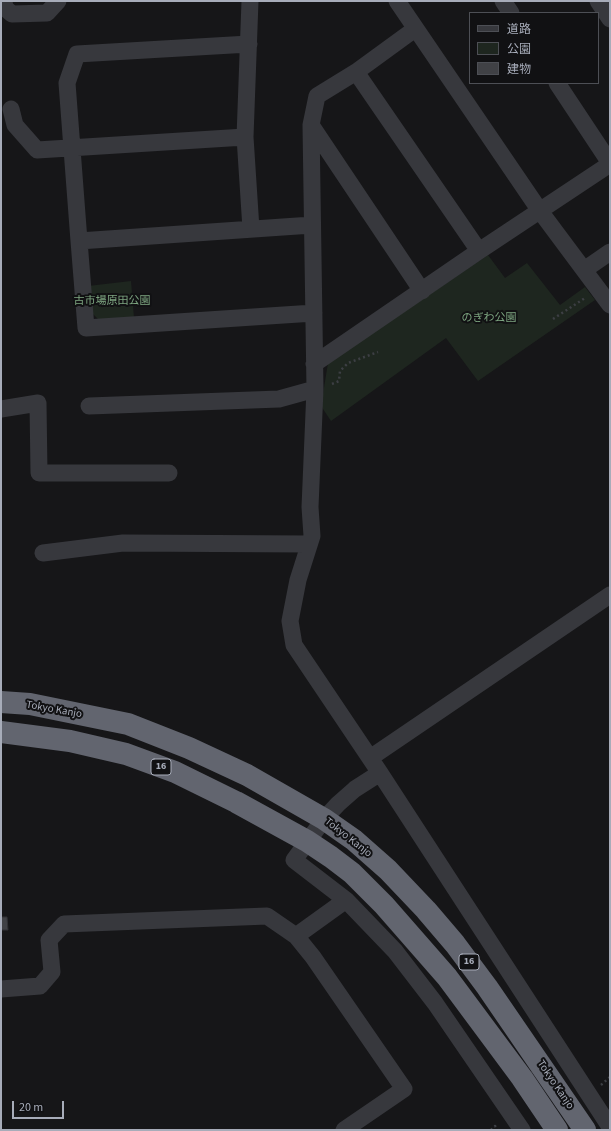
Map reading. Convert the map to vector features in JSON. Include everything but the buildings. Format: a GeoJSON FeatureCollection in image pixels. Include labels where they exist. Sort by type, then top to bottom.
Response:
{"type":"FeatureCollection","features":[{"type":"Feature","properties":{"kind":"highway","name":"Tokyo Kanjo"},"geometry":{"type":"LineString","coordinates":[[1,702],[30,704],[128,724],[189,748],[248,775],[324,819],[354,840],[388,870],[426,910],[455,944],[496,999],[585,1130]]}},
{"type":"Feature","properties":{"kind":"highway","name":"16"},"geometry":{"type":"LineString","coordinates":[[1,732],[70,741],[126,754],[175,772],[236,802],[307,841],[352,873],[384,905],[448,977],[522,1078],[557,1130]]}},
{"type":"Feature","properties":{"kind":"street"},"geometry":{"type":"LineString","coordinates":[[4,1],[4,8],[12,14],[47,13],[58,1]]}},
{"type":"Feature","properties":{"kind":"street"},"geometry":{"type":"LineString","coordinates":[[250,1],[245,137],[251,229]]}},
{"type":"Feature","properties":{"kind":"street"},"geometry":{"type":"LineString","coordinates":[[397,1],[540,211],[610,305]]}},
{"type":"Feature","properties":{"kind":"street"},"geometry":{"type":"LineString","coordinates":[[503,1],[510,12]]}},
{"type":"Feature","properties":{"kind":"street"},"geometry":{"type":"LineString","coordinates":[[598,1],[610,18]]}},
{"type":"Feature","properties":{"kind":"street"},"geometry":{"type":"LineString","coordinates":[[415,28],[356,72],[317,96],[310,125],[315,390],[310,507],[312,536],[298,580],[290,621],[294,646],[380,773],[524,997],[610,1127]]}},
{"type":"Feature","properties":{"kind":"street"},"geometry":{"type":"LineString","coordinates":[[249,44],[77,54],[67,82],[86,328],[314,313]]}},
{"type":"Feature","properties":{"kind":"street"},"geometry":{"type":"LineString","coordinates":[[356,72],[479,251]]}},
{"type":"Feature","properties":{"kind":"street"},"geometry":{"type":"LineString","coordinates":[[314,364],[479,251],[610,164],[558,84]]}},
{"type":"Feature","properties":{"kind":"street"},"geometry":{"type":"LineString","coordinates":[[11,109],[15,125],[38,150],[245,137]]}},
{"type":"Feature","properties":{"kind":"street"},"geometry":{"type":"LineString","coordinates":[[310,125],[422,291]]}},
{"type":"Feature","properties":{"kind":"street"},"geometry":{"type":"LineString","coordinates":[[79,241],[312,225]]}},
{"type":"Feature","properties":{"kind":"street"},"geometry":{"type":"LineString","coordinates":[[584,270],[610,252]]}},
{"type":"Feature","properties":{"kind":"street"},"geometry":{"type":"LineString","coordinates":[[89,406],[279,398],[315,390]]}},
{"type":"Feature","properties":{"kind":"street"},"geometry":{"type":"LineString","coordinates":[[1,409],[38,403],[39,473],[169,473]]}},
{"type":"Feature","properties":{"kind":"street"},"geometry":{"type":"LineString","coordinates":[[43,553],[123,543],[309,544]]}},
{"type":"Feature","properties":{"kind":"street"},"geometry":{"type":"LineString","coordinates":[[370,758],[610,595]]}},
{"type":"Feature","properties":{"kind":"street"},"geometry":{"type":"LineString","coordinates":[[380,773],[355,789],[324,819],[294,860],[346,900],[395,951],[435,1003],[522,1130]]}},
{"type":"Feature","properties":{"kind":"street"},"geometry":{"type":"LineString","coordinates":[[296,936],[346,900]]}},
{"type":"Feature","properties":{"kind":"street"},"geometry":{"type":"LineString","coordinates":[[1,989],[40,986],[52,972],[48,940],[64,924],[267,916],[296,936],[313,957],[404,1089],[344,1130]]}},
{"type":"Feature","properties":{"kind":"path"},"geometry":{"type":"LineString","coordinates":[[553,319],[598,289]]}},
{"type":"Feature","properties":{"kind":"path"},"geometry":{"type":"LineString","coordinates":[[315,390],[339,381],[340,371],[348,363],[378,352]]}},
{"type":"Feature","properties":{"kind":"path"},"geometry":{"type":"LineString","coordinates":[[491,1130],[495,1126],[498,1130]]}},
{"type":"Feature","properties":{"kind":"green space","name":"のぎわ公園"},"geometry":{"type":"Polygon","coordinates":[[[488,255],[505,278],[527,263],[560,305],[585,287],[595,300],[478,381],[446,338],[331,421],[321,406],[328,363],[488,255]]]}},
{"type":"Feature","properties":{"kind":"green space","name":"古市場原田公園"},"geometry":{"type":"Polygon","coordinates":[[[131,281],[134,318],[101,322],[91,312],[88,286],[131,281]]]}}]}
